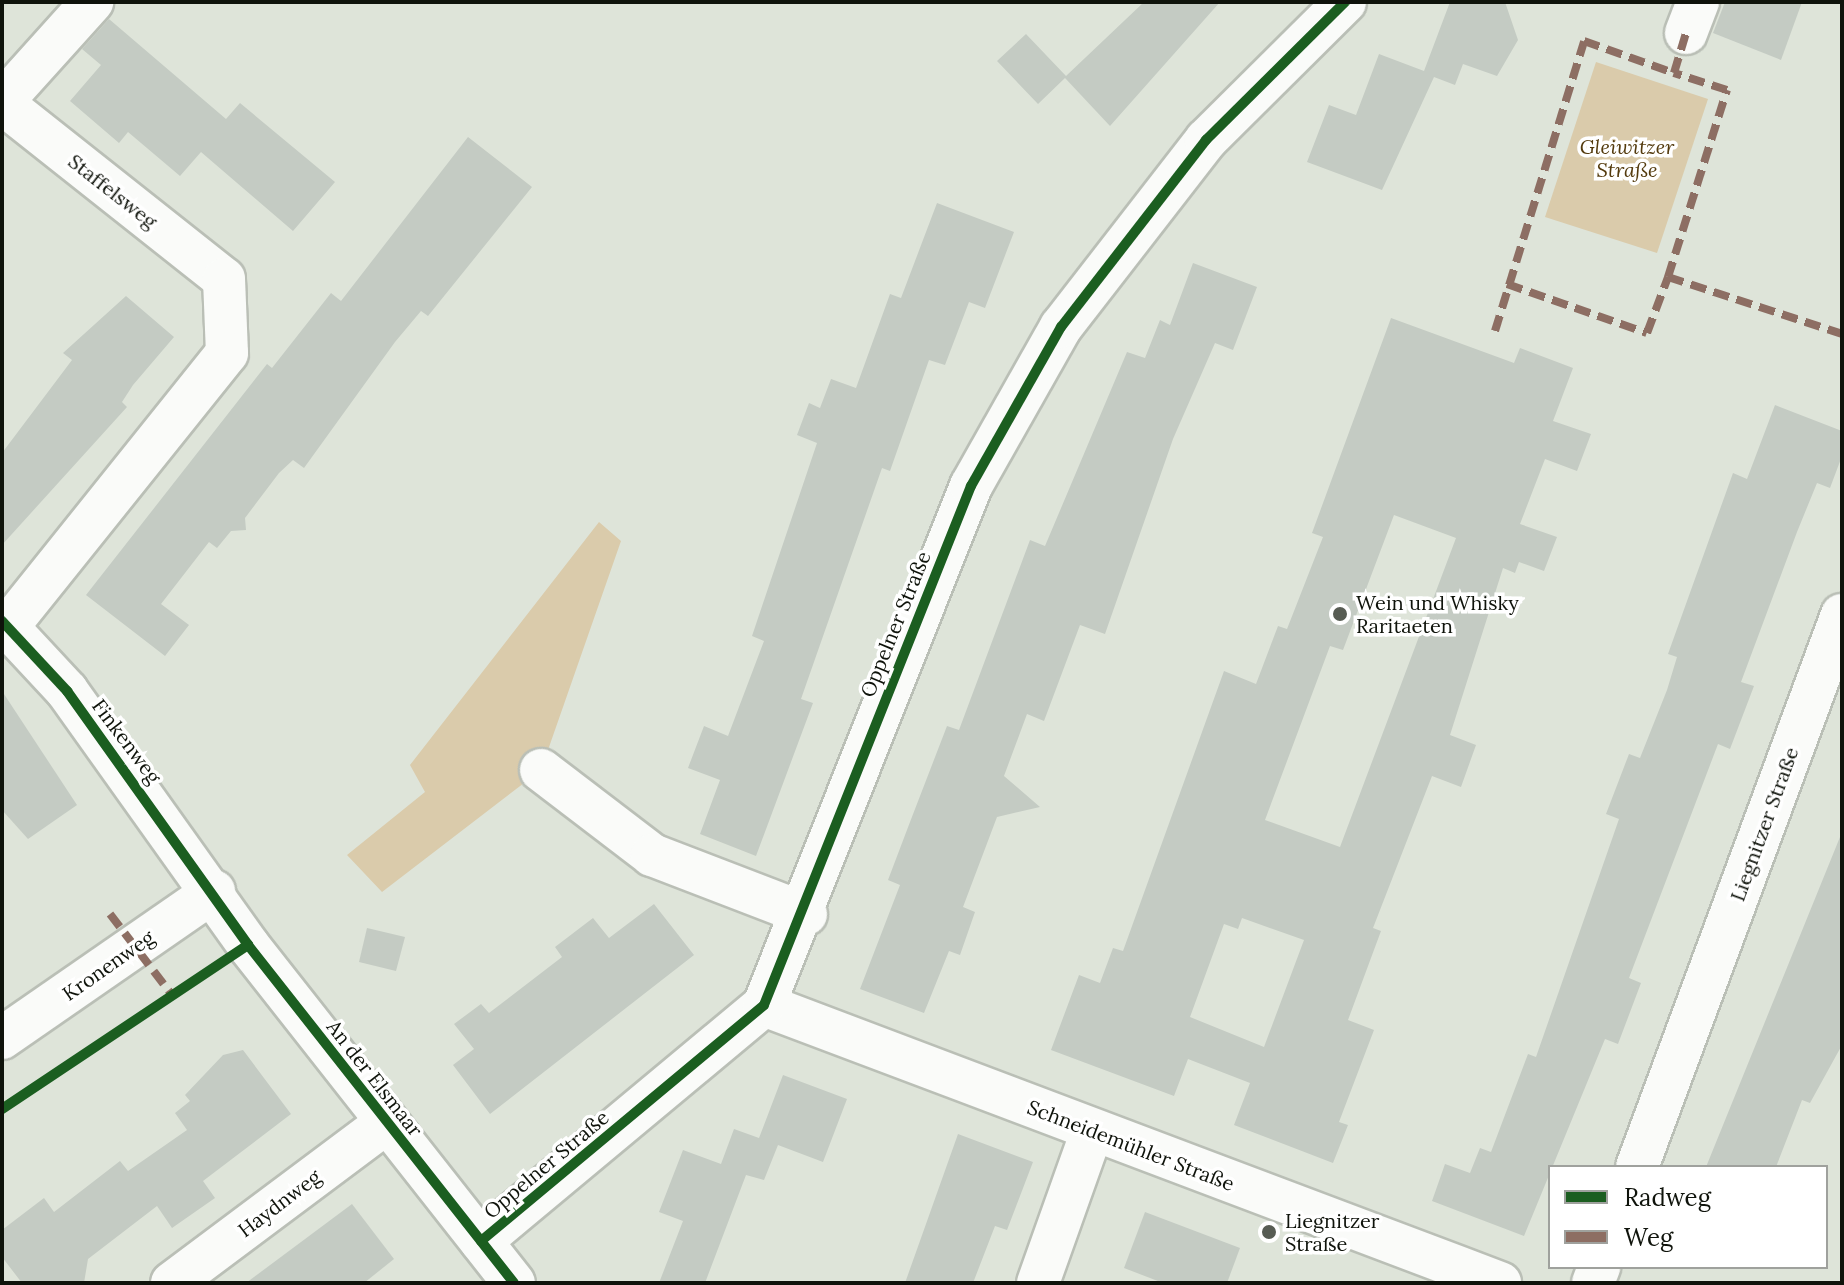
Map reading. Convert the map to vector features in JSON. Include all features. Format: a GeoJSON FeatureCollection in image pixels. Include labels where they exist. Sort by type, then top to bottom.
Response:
{"type":"FeatureCollection","features":[{"type":"Feature","properties":{"kind":"street","name":"Staffelsweg"},"geometry":{"type":"LineString","coordinates":[[92,2],[2,102],[224,279]]}},
{"type":"Feature","properties":{"kind":"street","name":"Oppelner Straße"},"geometry":{"type":"LineString","coordinates":[[481,1241],[764,1005],[806,914],[971,486],[1061,327],[1206,140],[1345,2]]}},
{"type":"Feature","properties":{"kind":"street","name":"Finkenweg"},"geometry":{"type":"LineString","coordinates":[[214,891],[67,691],[5,624],[227,353],[224,279]]}},
{"type":"Feature","properties":{"kind":"street","name":"Liegnitzer Straße"},"geometry":{"type":"LineString","coordinates":[[1638,1165],[1842,615]]}},
{"type":"Feature","properties":{"kind":"street"},"geometry":{"type":"LineString","coordinates":[[541,770],[652,855],[806,914]]}},
{"type":"Feature","properties":{"kind":"street","name":"Kronenweg"},"geometry":{"type":"LineString","coordinates":[[2,1038],[214,891]]}},
{"type":"Feature","properties":{"kind":"street","name":"An der Elsmaar"},"geometry":{"type":"LineString","coordinates":[[214,891],[386,1123],[514,1283]]}},
{"type":"Feature","properties":{"kind":"street","name":"Schneidemühler Straße"},"geometry":{"type":"LineString","coordinates":[[764,1005],[1500,1283]]}},
{"type":"Feature","properties":{"kind":"street","name":"Haydnweg"},"geometry":{"type":"LineString","coordinates":[[172,1283],[386,1123]]}},
{"type":"Feature","properties":{"kind":"street"},"geometry":{"type":"LineString","coordinates":[[1038,1283],[1092,1131]]}},
{"type":"Feature","properties":{"kind":"green space","name":"Gleiwitzer Straße"},"geometry":{"type":"Polygon","coordinates":[[[1596,62],[1708,99],[1657,253],[1545,217],[1596,62]]]}},
{"type":"Feature","properties":{"kind":"green space"},"geometry":{"type":"Polygon","coordinates":[[[599,522],[621,541],[541,770],[382,892],[347,855],[425,792],[410,765],[599,522]]]}},
{"type":"Feature","properties":{"kind":"building"},"geometry":{"type":"Polygon","coordinates":[[[1144,2],[1220,2],[1110,126],[1065,78],[1038,104],[997,61],[1026,34],[1066,76],[1144,2]]]}},
{"type":"Feature","properties":{"kind":"building"},"geometry":{"type":"Polygon","coordinates":[[[1450,2],[1505,2],[1518,40],[1497,76],[1463,64],[1455,85],[1434,77],[1382,190],[1307,162],[1329,105],[1356,115],[1379,54],[1424,71],[1450,2]]]}},
{"type":"Feature","properties":{"kind":"building"},"geometry":{"type":"Polygon","coordinates":[[[1725,2],[1802,2],[1781,60],[1713,33],[1725,2]]]}},
{"type":"Feature","properties":{"kind":"building"},"geometry":{"type":"Polygon","coordinates":[[[109,19],[226,119],[240,103],[335,182],[293,231],[201,152],[180,176],[128,132],[119,143],[70,101],[101,65],[82,49],[109,19]]]}},
{"type":"Feature","properties":{"kind":"building"},"geometry":{"type":"Polygon","coordinates":[[[468,137],[532,187],[428,316],[421,311],[395,342],[304,468],[293,460],[279,473],[245,518],[246,530],[231,531],[217,548],[209,542],[161,604],[189,625],[165,656],[86,595],[267,364],[272,368],[331,293],[341,301],[468,137]]]}},
{"type":"Feature","properties":{"kind":"building"},"geometry":{"type":"Polygon","coordinates":[[[937,203],[1014,232],[985,308],[969,302],[945,365],[929,360],[890,471],[882,468],[801,699],[813,703],[756,856],[700,834],[720,780],[688,768],[704,726],[728,736],[764,641],[752,636],[817,443],[797,435],[809,403],[820,408],[831,379],[856,388],[890,294],[901,298],[937,203]]]}},
{"type":"Feature","properties":{"kind":"building"},"geometry":{"type":"Polygon","coordinates":[[[1193,263],[1257,287],[1233,350],[1215,343],[1173,439],[1105,634],[1080,625],[1044,721],[1027,714],[1004,776],[1040,807],[997,817],[963,907],[975,912],[960,955],[949,951],[924,1013],[860,989],[900,885],[888,880],[947,726],[959,730],[1030,540],[1045,546],[1127,352],[1145,358],[1160,320],[1170,325],[1193,263]]]}},
{"type":"Feature","properties":{"kind":"building"},"geometry":{"type":"Polygon","coordinates":[[[126,296],[174,337],[133,385],[122,402],[127,407],[2,545],[2,453],[72,360],[63,353],[126,296]]]}},
{"type":"Feature","properties":{"kind":"building"},"geometry":{"type":"Polygon","coordinates":[[[1391,318],[1514,363],[1520,348],[1573,368],[1553,421],[1591,434],[1577,471],[1545,459],[1520,524],[1557,537],[1544,571],[1519,562],[1515,573],[1503,568],[1450,735],[1476,745],[1461,787],[1432,776],[1373,928],[1381,931],[1348,1020],[1374,1030],[1339,1122],[1348,1125],[1333,1163],[1234,1125],[1250,1083],[1188,1059],[1174,1096],[1051,1050],[1079,975],[1100,983],[1113,948],[1123,951],[1224,671],[1256,684],[1278,626],[1287,629],[1323,537],[1312,533],[1391,318]],[[1394,515],[1343,650],[1330,646],[1265,820],[1340,847],[1456,538],[1394,515]],[[1242,918],[1238,929],[1224,924],[1190,1017],[1264,1047],[1304,940],[1242,918]]]}},
{"type":"Feature","properties":{"kind":"building"},"geometry":{"type":"Polygon","coordinates":[[[1775,405],[1842,431],[1842,456],[1830,488],[1817,483],[1741,682],[1754,686],[1730,749],[1718,744],[1629,978],[1641,983],[1618,1044],[1605,1039],[1553,1165],[1548,1165],[1548,1178],[1524,1236],[1432,1201],[1445,1164],[1470,1173],[1480,1148],[1491,1152],[1528,1054],[1536,1057],[1619,819],[1606,814],[1629,754],[1640,758],[1667,690],[1677,657],[1668,654],[1733,473],[1747,479],[1775,405]]]}},
{"type":"Feature","properties":{"kind":"building"},"geometry":{"type":"Polygon","coordinates":[[[2,691],[77,805],[28,839],[2,810],[2,691]]]}},
{"type":"Feature","properties":{"kind":"building"},"geometry":{"type":"Polygon","coordinates":[[[1840,837],[1842,1045],[1810,1103],[1802,1100],[1777,1165],[1707,1165],[1840,837]]]}},
{"type":"Feature","properties":{"kind":"building"},"geometry":{"type":"Polygon","coordinates":[[[654,904],[694,955],[490,1114],[453,1065],[474,1049],[454,1024],[481,1004],[489,1013],[562,957],[555,947],[593,918],[609,938],[654,904]]]}},
{"type":"Feature","properties":{"kind":"building"},"geometry":{"type":"Polygon","coordinates":[[[367,928],[405,937],[396,971],[359,962],[367,928]]]}},
{"type":"Feature","properties":{"kind":"building"},"geometry":{"type":"Polygon","coordinates":[[[243,1050],[291,1114],[203,1181],[215,1198],[172,1228],[157,1206],[88,1259],[84,1283],[22,1283],[2,1257],[2,1230],[44,1198],[54,1212],[120,1161],[128,1171],[187,1130],[175,1113],[190,1101],[185,1095],[223,1055],[243,1050]]]}},
{"type":"Feature","properties":{"kind":"building"},"geometry":{"type":"Polygon","coordinates":[[[783,1075],[847,1099],[823,1162],[778,1145],[764,1180],[746,1175],[705,1283],[659,1283],[683,1221],[659,1212],[683,1150],[721,1164],[734,1129],[759,1138],[783,1075]]]}},
{"type":"Feature","properties":{"kind":"building"},"geometry":{"type":"Polygon","coordinates":[[[958,1134],[1033,1162],[1007,1230],[995,1226],[973,1283],[905,1283],[958,1134]]]}},
{"type":"Feature","properties":{"kind":"building"},"geometry":{"type":"Polygon","coordinates":[[[352,1204],[394,1259],[364,1283],[246,1283],[352,1204]]]}},
{"type":"Feature","properties":{"kind":"building"},"geometry":{"type":"Polygon","coordinates":[[[1145,1212],[1240,1248],[1227,1283],[1163,1283],[1124,1268],[1145,1212]]]}},
{"type":"Feature","properties":{"kind":"marked path"},"geometry":{"type":"LineString","coordinates":[[1495,331],[1584,41],[1674,73],[1686,33]]}},
{"type":"Feature","properties":{"kind":"marked path"},"geometry":{"type":"LineString","coordinates":[[1668,277],[1727,90],[1674,73]]}},
{"type":"Feature","properties":{"kind":"marked path"},"geometry":{"type":"LineString","coordinates":[[1507,284],[1647,333],[1668,277],[1842,334]]}},
{"type":"Feature","properties":{"kind":"marked path"},"geometry":{"type":"LineString","coordinates":[[110,914],[172,995]]}},
{"type":"Feature","properties":{"kind":"cycle path"},"geometry":{"type":"LineString","coordinates":[[481,1241],[764,1005],[971,486],[1061,327],[1206,140],[1345,2]]}},
{"type":"Feature","properties":{"kind":"cycle path"},"geometry":{"type":"LineString","coordinates":[[2,621],[67,691],[248,945],[514,1283]]}},
{"type":"Feature","properties":{"kind":"cycle path"},"geometry":{"type":"LineString","coordinates":[[2,1109],[248,945]]}},
{"type":"Feature","properties":{"kind":"place","name":"Wein und Whisky Raritaeten"},"geometry":{"type":"Point","coordinates":[1340,614]}},
{"type":"Feature","properties":{"kind":"place","name":"Liegnitzer Straße"},"geometry":{"type":"Point","coordinates":[1269,1232]}}]}
